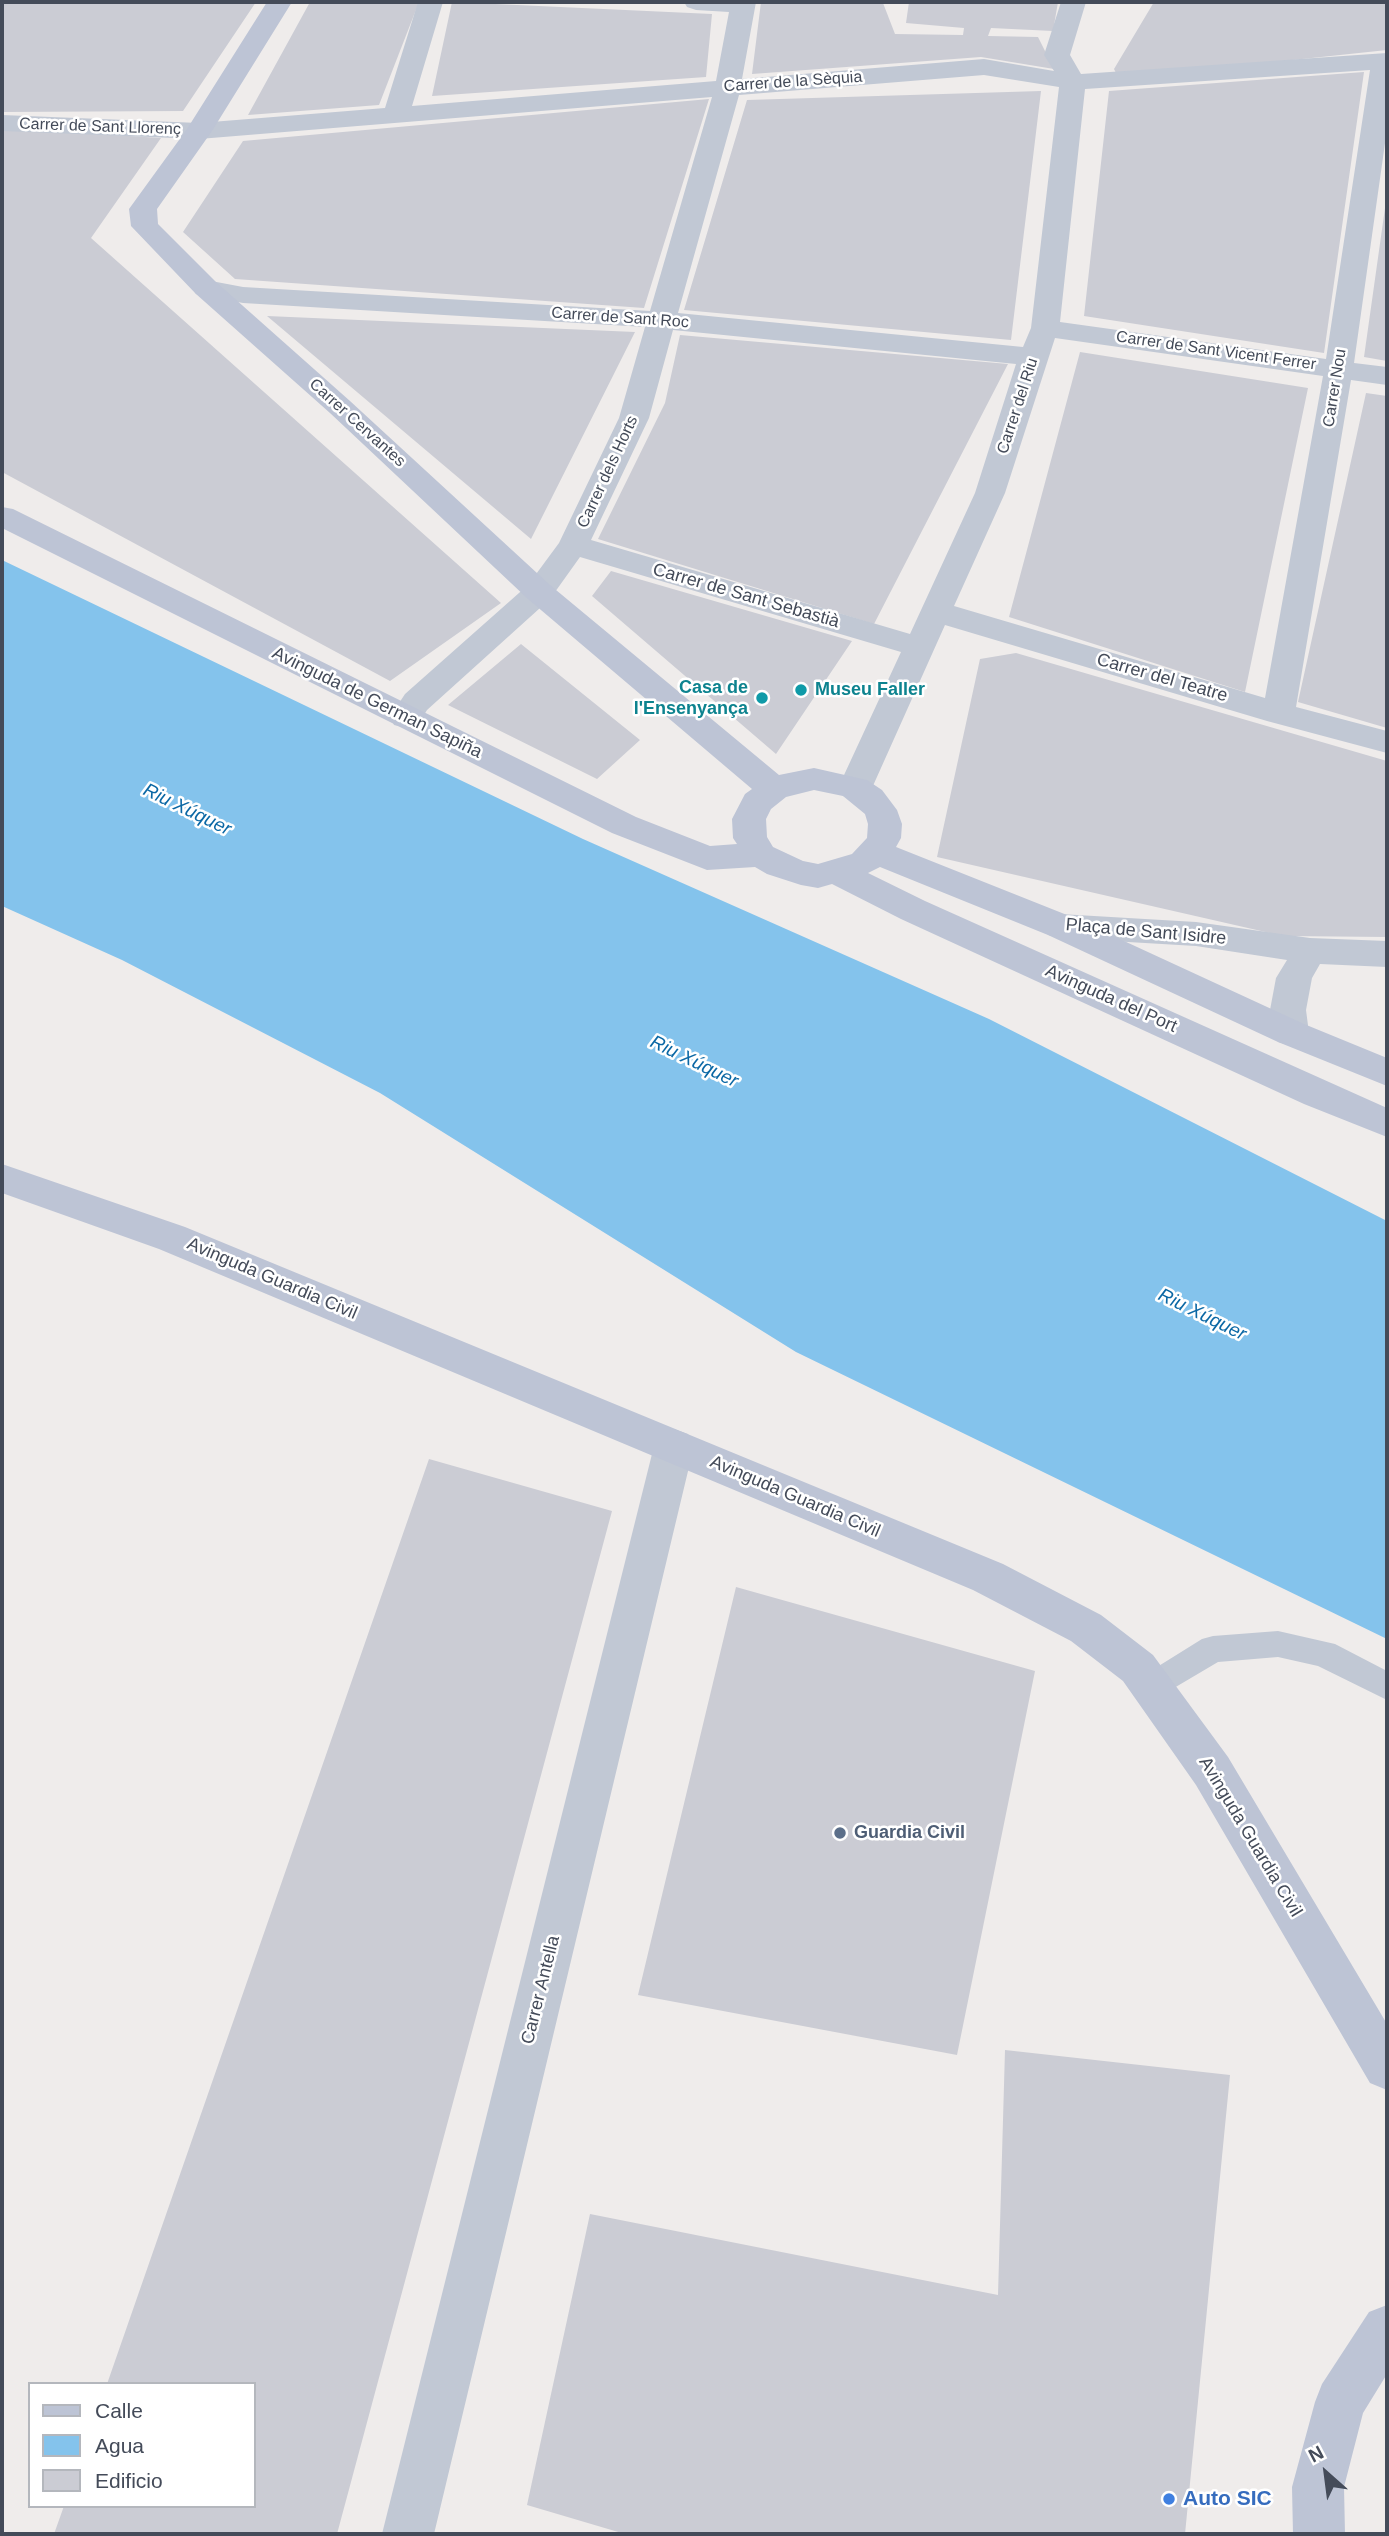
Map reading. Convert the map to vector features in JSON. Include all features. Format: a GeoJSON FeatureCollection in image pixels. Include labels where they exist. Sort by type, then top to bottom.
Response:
{"type":"FeatureCollection","features":[{"type":"Feature","properties":{"kind":"street","name":"Carrer Cervantes"},"geometry":{"type":"LineString","coordinates":[[279,2],[199,131],[143,209],[145,226],[206,288],[340,407],[539,592],[774,789]]}},
{"type":"Feature","properties":{"kind":"street"},"geometry":{"type":"LineString","coordinates":[[396,114],[430,2]]}},
{"type":"Feature","properties":{"kind":"street"},"geometry":{"type":"LineString","coordinates":[[696,2],[743,4]]}},
{"type":"Feature","properties":{"kind":"street"},"geometry":{"type":"LineString","coordinates":[[1073,2],[1057,55],[1073,82]]}},
{"type":"Feature","properties":{"kind":"street","name":"Carrer dels Horts"},"geometry":{"type":"LineString","coordinates":[[406,717],[416,702],[539,592],[573,545],[634,418],[728,87],[743,4]]}},
{"type":"Feature","properties":{"kind":"street","name":"Carrer de la Sèquia"},"geometry":{"type":"LineString","coordinates":[[199,131],[984,67],[1073,82],[1386,61]]}},
{"type":"Feature","properties":{"kind":"street","name":"Carrer Nou"},"geometry":{"type":"LineString","coordinates":[[1279,713],[1339,368],[1386,61]]}},
{"type":"Feature","properties":{"kind":"street","name":"Carrer del Riu"},"geometry":{"type":"LineString","coordinates":[[855,788],[990,493],[1033,357],[1045,328],[1073,82]]}},
{"type":"Feature","properties":{"kind":"street","name":"Carrer de Sant Llorenç"},"geometry":{"type":"LineString","coordinates":[[2,123],[199,131]]}},
{"type":"Feature","properties":{"kind":"street","name":"Carrer de Sant Roc"},"geometry":{"type":"LineString","coordinates":[[206,288],[243,295],[663,320],[1033,357]]}},
{"type":"Feature","properties":{"kind":"street","name":"Carrer de Sant Vicent Ferrer"},"geometry":{"type":"LineString","coordinates":[[1045,328],[1387,376]]}},
{"type":"Feature","properties":{"kind":"street","name":"Avinguda de German Sapiña"},"geometry":{"type":"LineString","coordinates":[[2,516],[624,825],[707,858],[761,855]]}},
{"type":"Feature","properties":{"kind":"street","name":"Carrer de Sant Sebastià"},"geometry":{"type":"LineString","coordinates":[[573,545],[919,648]]}},
{"type":"Feature","properties":{"kind":"street","name":"Carrer del Teatre"},"geometry":{"type":"LineString","coordinates":[[937,612],[1279,713],[1387,742]]}},
{"type":"Feature","properties":{"kind":"street"},"geometry":{"type":"LineString","coordinates":[[814,779],[855,788],[870,798],[883,817],[884,838],[876,852],[864,862],[818,876],[801,873],[779,866],[761,855],[750,838],[748,819],[757,802],[774,789],[793,782],[814,779]]}},
{"type":"Feature","properties":{"kind":"street","name":"Plaça de Sant Isidre"},"geometry":{"type":"LineString","coordinates":[[876,852],[1060,926],[1196,934],[1310,951],[1387,954]]}},
{"type":"Feature","properties":{"kind":"street","name":"Avinguda del Port"},"geometry":{"type":"LineString","coordinates":[[838,872],[912,910],[1317,1094],[1387,1123]]}},
{"type":"Feature","properties":{"kind":"street"},"geometry":{"type":"LineString","coordinates":[[1060,926],[1291,1033],[1387,1073]]}},
{"type":"Feature","properties":{"kind":"street"},"geometry":{"type":"LineString","coordinates":[[1291,1033],[1288,1010],[1294,978],[1310,951]]}},
{"type":"Feature","properties":{"kind":"street","name":"Avinguda Guardia Civil"},"geometry":{"type":"LineString","coordinates":[[2,1178],[172,1238],[674,1446],[988,1577],[1086,1628],[1138,1668],[1212,1771],[1387,2067]]}},
{"type":"Feature","properties":{"kind":"street","name":"Carrer Antella"},"geometry":{"type":"LineString","coordinates":[[408,2534],[674,1446]]}},
{"type":"Feature","properties":{"kind":"street"},"geometry":{"type":"LineString","coordinates":[[1319,2534],[1318,2487],[1340,2402],[1386,2329]]}},
{"type":"Feature","properties":{"kind":"lane"},"geometry":{"type":"LineString","coordinates":[[1152,1687],[1213,1649],[1278,1644],[1324,1654],[1387,1686]]}},
{"type":"Feature","properties":{"kind":"water","name":"Riu Xúquer"},"geometry":{"type":"Polygon","coordinates":[[[2,560],[583,839],[989,1019],[1387,1221],[1387,1639],[796,1352],[380,1093],[122,960],[2,906],[2,560]]]}},
{"type":"Feature","properties":{"kind":"building"},"geometry":{"type":"Polygon","coordinates":[[[2,2],[256,2],[183,111],[2,112],[2,2]]]}},
{"type":"Feature","properties":{"kind":"building"},"geometry":{"type":"Polygon","coordinates":[[[310,2],[419,2],[379,105],[248,115],[310,2]]]}},
{"type":"Feature","properties":{"kind":"building"},"geometry":{"type":"Polygon","coordinates":[[[452,2],[712,14],[706,77],[432,96],[452,2]]]}},
{"type":"Feature","properties":{"kind":"building"},"geometry":{"type":"Polygon","coordinates":[[[761,2],[883,3],[895,34],[963,35],[964,28],[906,23],[909,2],[1058,2],[1053,31],[991,28],[988,36],[1038,37],[1054,69],[981,57],[752,74],[761,2]]]}},
{"type":"Feature","properties":{"kind":"building"},"geometry":{"type":"Polygon","coordinates":[[[1154,2],[1387,2],[1387,50],[1227,67],[1116,73],[1114,69],[1154,2]]]}},
{"type":"Feature","properties":{"kind":"building"},"geometry":{"type":"Polygon","coordinates":[[[1364,72],[1324,353],[1084,316],[1109,91],[1364,72]]]}},
{"type":"Feature","properties":{"kind":"building"},"geometry":{"type":"Polygon","coordinates":[[[1041,91],[1011,340],[684,310],[747,100],[1041,91]]]}},
{"type":"Feature","properties":{"kind":"building"},"geometry":{"type":"Polygon","coordinates":[[[709,99],[644,308],[235,279],[183,232],[243,141],[709,99]]]}},
{"type":"Feature","properties":{"kind":"building"},"geometry":{"type":"Polygon","coordinates":[[[2,128],[161,138],[91,238],[501,603],[390,681],[2,472],[2,128]]]}},
{"type":"Feature","properties":{"kind":"building"},"geometry":{"type":"Polygon","coordinates":[[[1387,201],[1387,361],[1364,357],[1387,201]]]}},
{"type":"Feature","properties":{"kind":"building"},"geometry":{"type":"Polygon","coordinates":[[[267,316],[635,332],[531,539],[267,316]]]}},
{"type":"Feature","properties":{"kind":"building"},"geometry":{"type":"Polygon","coordinates":[[[680,335],[1008,364],[874,624],[598,539],[665,403],[680,335]]]}},
{"type":"Feature","properties":{"kind":"building"},"geometry":{"type":"Polygon","coordinates":[[[1080,352],[1308,388],[1245,692],[1009,617],[1080,352]]]}},
{"type":"Feature","properties":{"kind":"building"},"geometry":{"type":"Polygon","coordinates":[[[1366,393],[1387,396],[1387,728],[1298,702],[1366,393]]]}},
{"type":"Feature","properties":{"kind":"building","name":"Casa de l'Ensenyança"},"geometry":{"type":"Polygon","coordinates":[[[611,571],[852,641],[776,754],[592,596],[611,571]]]}},
{"type":"Feature","properties":{"kind":"building"},"geometry":{"type":"Polygon","coordinates":[[[521,644],[640,740],[597,779],[448,705],[521,644]]]}},
{"type":"Feature","properties":{"kind":"building"},"geometry":{"type":"Polygon","coordinates":[[[1016,653],[1387,761],[1387,937],[1283,936],[937,857],[980,659],[1016,653]]]}},
{"type":"Feature","properties":{"kind":"building"},"geometry":{"type":"Polygon","coordinates":[[[429,1459],[612,1511],[337,2534],[54,2534],[63,2508],[256,2508],[256,2382],[108,2382],[429,1459]]]}},
{"type":"Feature","properties":{"kind":"building","name":"Guardia Civil"},"geometry":{"type":"Polygon","coordinates":[[[736,1587],[1035,1671],[957,2055],[638,1995],[736,1587]]]}},
{"type":"Feature","properties":{"kind":"building"},"geometry":{"type":"Polygon","coordinates":[[[1005,2050],[1230,2075],[1185,2534],[625,2534],[527,2505],[590,2214],[998,2295],[1005,2050]]]}},
{"type":"Feature","properties":{"kind":"place","name":"Museu Faller"},"geometry":{"type":"Point","coordinates":[801,690]}},
{"type":"Feature","properties":{"kind":"place","name":"Casa de l'Ensenyança"},"geometry":{"type":"Point","coordinates":[762,698]}},
{"type":"Feature","properties":{"kind":"place","name":"Guardia Civil"},"geometry":{"type":"Point","coordinates":[840,1833]}},
{"type":"Feature","properties":{"kind":"place","name":"Auto SIC"},"geometry":{"type":"Point","coordinates":[1169,2499]}}]}
